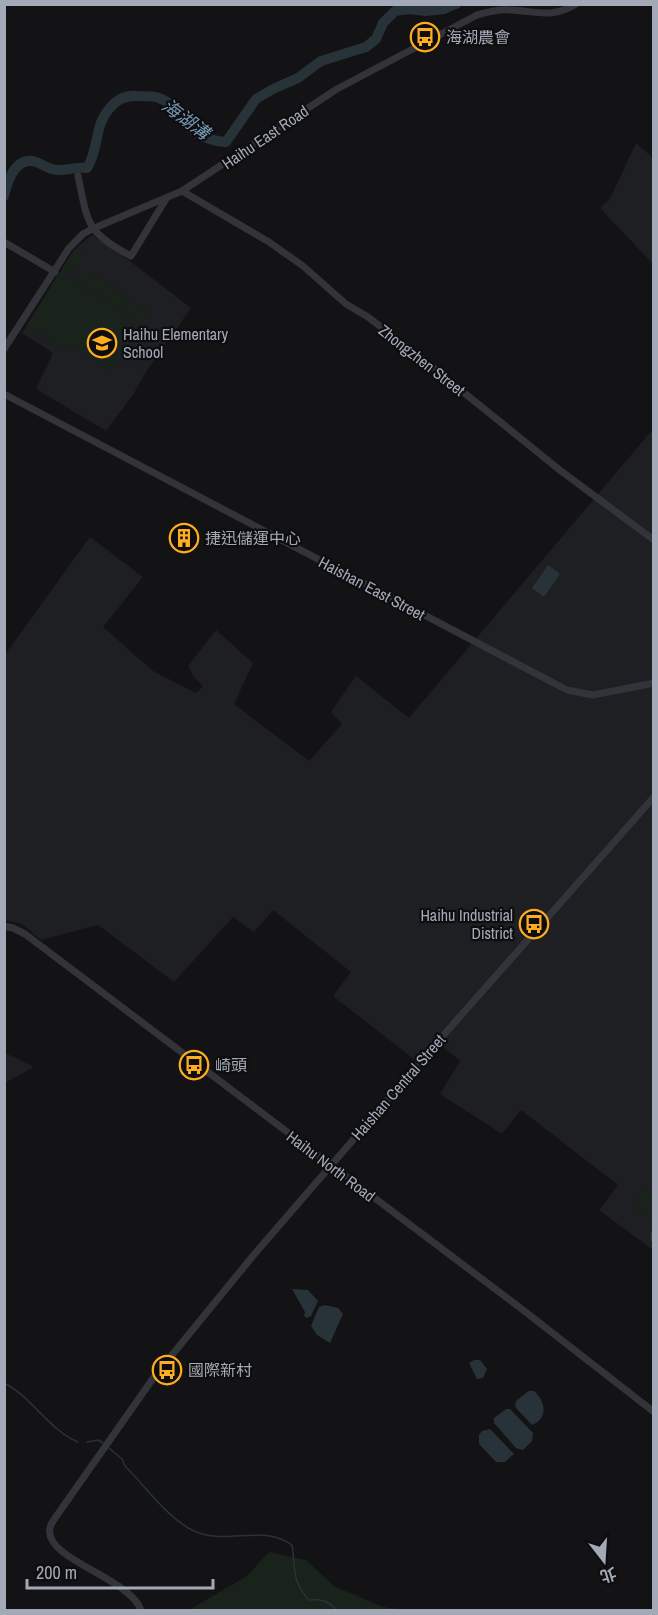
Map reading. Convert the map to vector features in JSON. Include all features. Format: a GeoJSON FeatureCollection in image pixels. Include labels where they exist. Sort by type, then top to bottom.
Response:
{"type":"FeatureCollection","features":[{"type":"Feature","properties":{"kind":"street","name":"Haihu East Road"},"geometry":{"type":"LineString","coordinates":[[4,349],[75,241],[92,229],[183,191],[337,89],[477,15],[510,10],[555,14],[576,4]]}},
{"type":"Feature","properties":{"kind":"street"},"geometry":{"type":"LineString","coordinates":[[78,176],[86,215],[92,229],[99,237],[131,256],[166,199]]}},
{"type":"Feature","properties":{"kind":"street","name":"Zhongzhen Street"},"geometry":{"type":"LineString","coordinates":[[183,191],[268,242],[303,266],[346,304],[368,317],[561,471],[654,540]]}},
{"type":"Feature","properties":{"kind":"street"},"geometry":{"type":"LineString","coordinates":[[4,242],[55,272]]}},
{"type":"Feature","properties":{"kind":"street","name":"Haishan East Street"},"geometry":{"type":"LineString","coordinates":[[4,394],[567,690],[593,695],[654,683]]}},
{"type":"Feature","properties":{"kind":"street","name":"Haishan Central Street"},"geometry":{"type":"LineString","coordinates":[[141,1611],[130,1594],[116,1583],[67,1556],[57,1547],[51,1538],[50,1528],[60,1511],[154,1377],[252,1257],[654,797]]}},
{"type":"Feature","properties":{"kind":"street","name":"Haihu North Road"},"geometry":{"type":"LineString","coordinates":[[4,926],[25,934],[654,1412]]}},
{"type":"Feature","properties":{"kind":"shaded area"},"geometry":{"type":"Polygon","coordinates":[[[636,143],[653,158],[653,264],[600,208],[610,199],[636,143]]]}},
{"type":"Feature","properties":{"kind":"shaded area","name":"Haihu Elementary School"},"geometry":{"type":"Polygon","coordinates":[[[92,235],[191,308],[106,431],[36,389],[53,353],[22,333],[74,250],[92,235]]]}},
{"type":"Feature","properties":{"kind":"shaded area"},"geometry":{"type":"Polygon","coordinates":[[[74,250],[83,255],[71,274],[79,279],[86,270],[150,312],[142,324],[62,269],[74,250]]]}},
{"type":"Feature","properties":{"kind":"shaded area"},"geometry":{"type":"Polygon","coordinates":[[[60,272],[140,325],[111,370],[70,345],[65,351],[27,325],[60,272]],[[126,323],[127,329],[123,342],[108,354],[94,354],[74,341],[89,352],[96,355],[106,357],[118,353],[126,344],[131,325],[126,323]]]}},
{"type":"Feature","properties":{"kind":"shaded area","name":"Haihu Industrial District"},"geometry":{"type":"Polygon","coordinates":[[[653,429],[653,1250],[599,1210],[618,1185],[521,1110],[502,1134],[440,1094],[460,1061],[442,1046],[424,1067],[333,996],[351,972],[273,910],[254,932],[233,917],[174,982],[98,925],[41,940],[22,924],[5,920],[4,652],[6,653],[90,537],[143,577],[103,627],[153,671],[196,693],[203,686],[188,666],[216,630],[253,663],[234,704],[309,761],[342,724],[331,712],[356,676],[409,718],[653,429]]]}},
{"type":"Feature","properties":{"kind":"shaded area"},"geometry":{"type":"Polygon","coordinates":[[[548,565],[560,574],[544,597],[532,588],[548,565]]]}},
{"type":"Feature","properties":{"kind":"shaded area"},"geometry":{"type":"Polygon","coordinates":[[[5,1053],[34,1067],[5,1083],[5,1053]]]}},
{"type":"Feature","properties":{"kind":"shaded area"},"geometry":{"type":"Polygon","coordinates":[[[642,1188],[653,1196],[653,1220],[632,1201],[642,1188]]]}},
{"type":"Feature","properties":{"kind":"shaded area"},"geometry":{"type":"Polygon","coordinates":[[[292,1289],[308,1290],[318,1301],[311,1316],[307,1318],[304,1316],[305,1312],[292,1289]]]}},
{"type":"Feature","properties":{"kind":"shaded area"},"geometry":{"type":"Polygon","coordinates":[[[325,1305],[338,1308],[343,1314],[330,1343],[317,1335],[311,1326],[319,1307],[325,1305]]]}},
{"type":"Feature","properties":{"kind":"shaded area"},"geometry":{"type":"Polygon","coordinates":[[[480,1360],[487,1369],[483,1378],[477,1379],[469,1363],[480,1360]]]}},
{"type":"Feature","properties":{"kind":"shaded area"},"geometry":{"type":"Polygon","coordinates":[[[529,1391],[534,1391],[538,1395],[544,1409],[541,1418],[532,1425],[515,1404],[529,1391]]]}},
{"type":"Feature","properties":{"kind":"shaded area"},"geometry":{"type":"Polygon","coordinates":[[[506,1409],[510,1409],[533,1433],[532,1441],[523,1450],[516,1448],[494,1423],[494,1418],[506,1409]]]}},
{"type":"Feature","properties":{"kind":"shaded area"},"geometry":{"type":"Polygon","coordinates":[[[490,1429],[514,1454],[505,1462],[496,1462],[479,1444],[479,1435],[482,1431],[490,1429]]]}},
{"type":"Feature","properties":{"kind":"shaded area"},"geometry":{"type":"Polygon","coordinates":[[[269,1552],[306,1560],[334,1586],[383,1607],[406,1610],[189,1610],[247,1576],[269,1552]]]}},
{"type":"Feature","properties":{"kind":"waterway","name":"海湖溝"},"geometry":{"type":"LineString","coordinates":[[4,196],[12,173],[26,161],[55,170],[87,168],[104,116],[121,99],[129,96],[151,96],[164,100],[194,131],[209,139],[226,142],[256,99],[298,78],[321,61],[366,47],[376,39],[383,23],[395,11],[444,9],[456,4]]}},
{"type":"Feature","properties":{"kind":"waterway"},"geometry":{"type":"LineString","coordinates":[[4,1383],[23,1396],[58,1430],[78,1442]]}},
{"type":"Feature","properties":{"kind":"waterway"},"geometry":{"type":"LineString","coordinates":[[87,1442],[98,1440],[103,1443]]}},
{"type":"Feature","properties":{"kind":"waterway"},"geometry":{"type":"LineString","coordinates":[[109,1448],[122,1459],[125,1466],[174,1518],[192,1530],[205,1535],[268,1536],[292,1545],[295,1574],[303,1593],[309,1600],[324,1601],[337,1610]]}},
{"type":"Feature","properties":{"kind":"place","name":"海湖農會"},"geometry":{"type":"Point","coordinates":[425,37]}},
{"type":"Feature","properties":{"kind":"place","name":"Haihu Elementary School"},"geometry":{"type":"Point","coordinates":[102,343]}},
{"type":"Feature","properties":{"kind":"place","name":"捷迅儲運中心"},"geometry":{"type":"Point","coordinates":[184,538]}},
{"type":"Feature","properties":{"kind":"place","name":"Haihu Industrial District"},"geometry":{"type":"Point","coordinates":[534,924]}},
{"type":"Feature","properties":{"kind":"place","name":"崎頭"},"geometry":{"type":"Point","coordinates":[194,1065]}},
{"type":"Feature","properties":{"kind":"place","name":"國際新村"},"geometry":{"type":"Point","coordinates":[167,1370]}}]}
